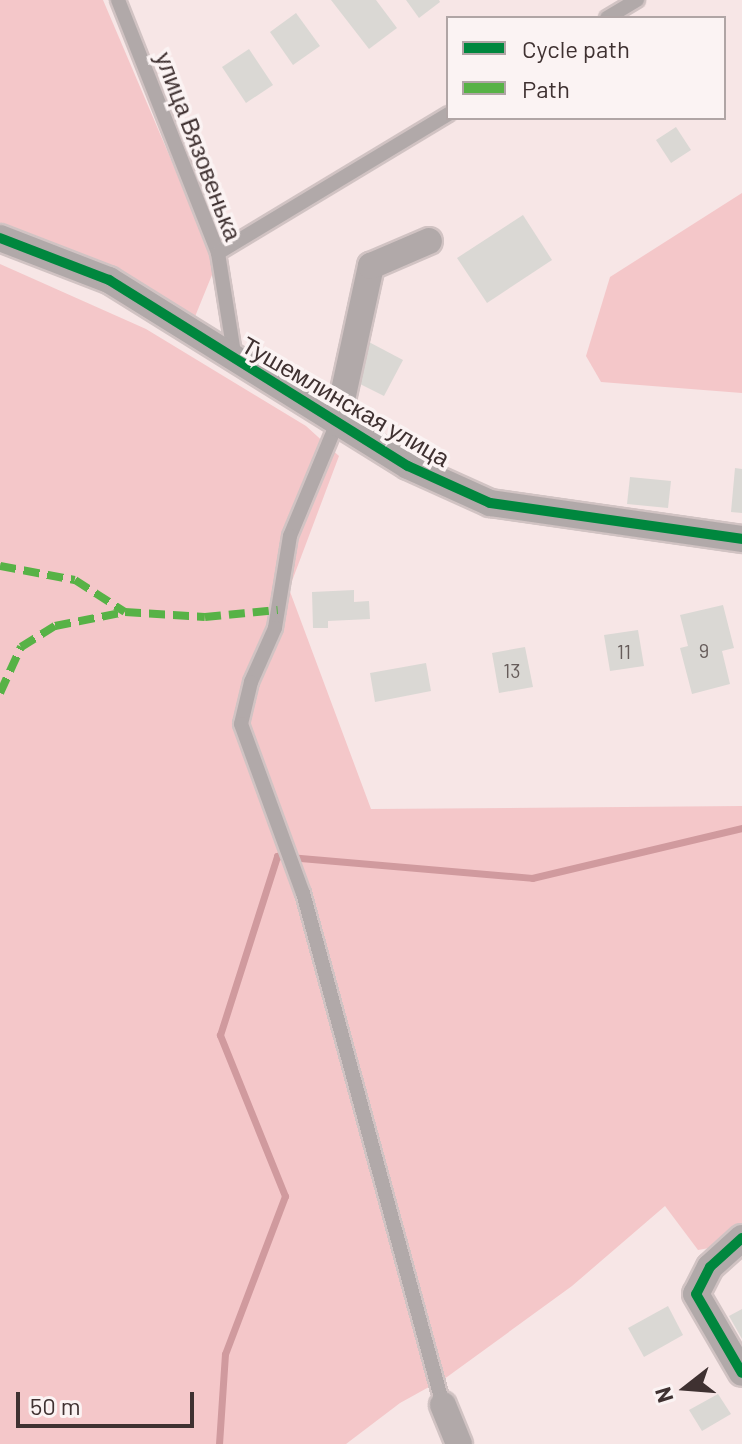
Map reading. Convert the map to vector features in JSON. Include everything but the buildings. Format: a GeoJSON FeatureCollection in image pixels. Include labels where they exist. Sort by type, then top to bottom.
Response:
{"type":"FeatureCollection","features":[{"type":"Feature","properties":{"kind":"street","name":"Тушемлинская улица"},"geometry":{"type":"LineString","coordinates":[[0,238],[109,280],[408,466],[490,503],[742,539]]}},
{"type":"Feature","properties":{"kind":"street"},"geometry":{"type":"LineString","coordinates":[[337,423],[371,266],[429,241]]}},
{"type":"Feature","properties":{"kind":"street"},"geometry":{"type":"LineString","coordinates":[[742,1238],[710,1267],[696,1294],[742,1373]]}},
{"type":"Feature","properties":{"kind":"street"},"geometry":{"type":"LineString","coordinates":[[443,1405],[459,1444]]}},
{"type":"Feature","properties":{"kind":"lane","name":"улица Вязовенька"},"geometry":{"type":"LineString","coordinates":[[118,0],[218,253],[235,359]]}},
{"type":"Feature","properties":{"kind":"lane"},"geometry":{"type":"LineString","coordinates":[[610,16],[637,0]]}},
{"type":"Feature","properties":{"kind":"lane"},"geometry":{"type":"LineString","coordinates":[[218,253],[446,115]]}},
{"type":"Feature","properties":{"kind":"lane"},"geometry":{"type":"LineString","coordinates":[[337,423],[290,536],[275,628],[251,682],[241,724],[303,893],[443,1405]]}},
{"type":"Feature","properties":{"kind":"shaded area"},"geometry":{"type":"Polygon","coordinates":[[[0,0],[103,0],[216,265],[192,324],[110,268],[0,223],[0,0]]]}},
{"type":"Feature","properties":{"kind":"shaded area"},"geometry":{"type":"Polygon","coordinates":[[[742,193],[742,393],[601,382],[586,356],[610,277],[742,193]]]}},
{"type":"Feature","properties":{"kind":"shaded area"},"geometry":{"type":"Polygon","coordinates":[[[0,264],[146,329],[306,426],[339,456],[289,589],[371,809],[742,806],[742,1223],[715,1247],[698,1250],[665,1206],[572,1286],[447,1377],[400,1403],[346,1444],[0,1444],[0,264]]]}},
{"type":"Feature","properties":{"kind":"waterway"},"geometry":{"type":"LineString","coordinates":[[219,1444],[225,1354],[285,1196],[220,1035],[277,856],[532,878],[742,828]]}},
{"type":"Feature","properties":{"kind":"marked path"},"geometry":{"type":"LineString","coordinates":[[0,566],[75,580],[125,612]]}},
{"type":"Feature","properties":{"kind":"marked path"},"geometry":{"type":"LineString","coordinates":[[0,693],[21,647],[55,626],[125,612],[205,617],[278,610]]}},
{"type":"Feature","properties":{"kind":"cycle path"},"geometry":{"type":"LineString","coordinates":[[0,238],[109,280],[408,466],[490,503],[742,539]]}},
{"type":"Feature","properties":{"kind":"cycle path"},"geometry":{"type":"LineString","coordinates":[[742,1238],[710,1267],[696,1294],[742,1373]]}}]}
